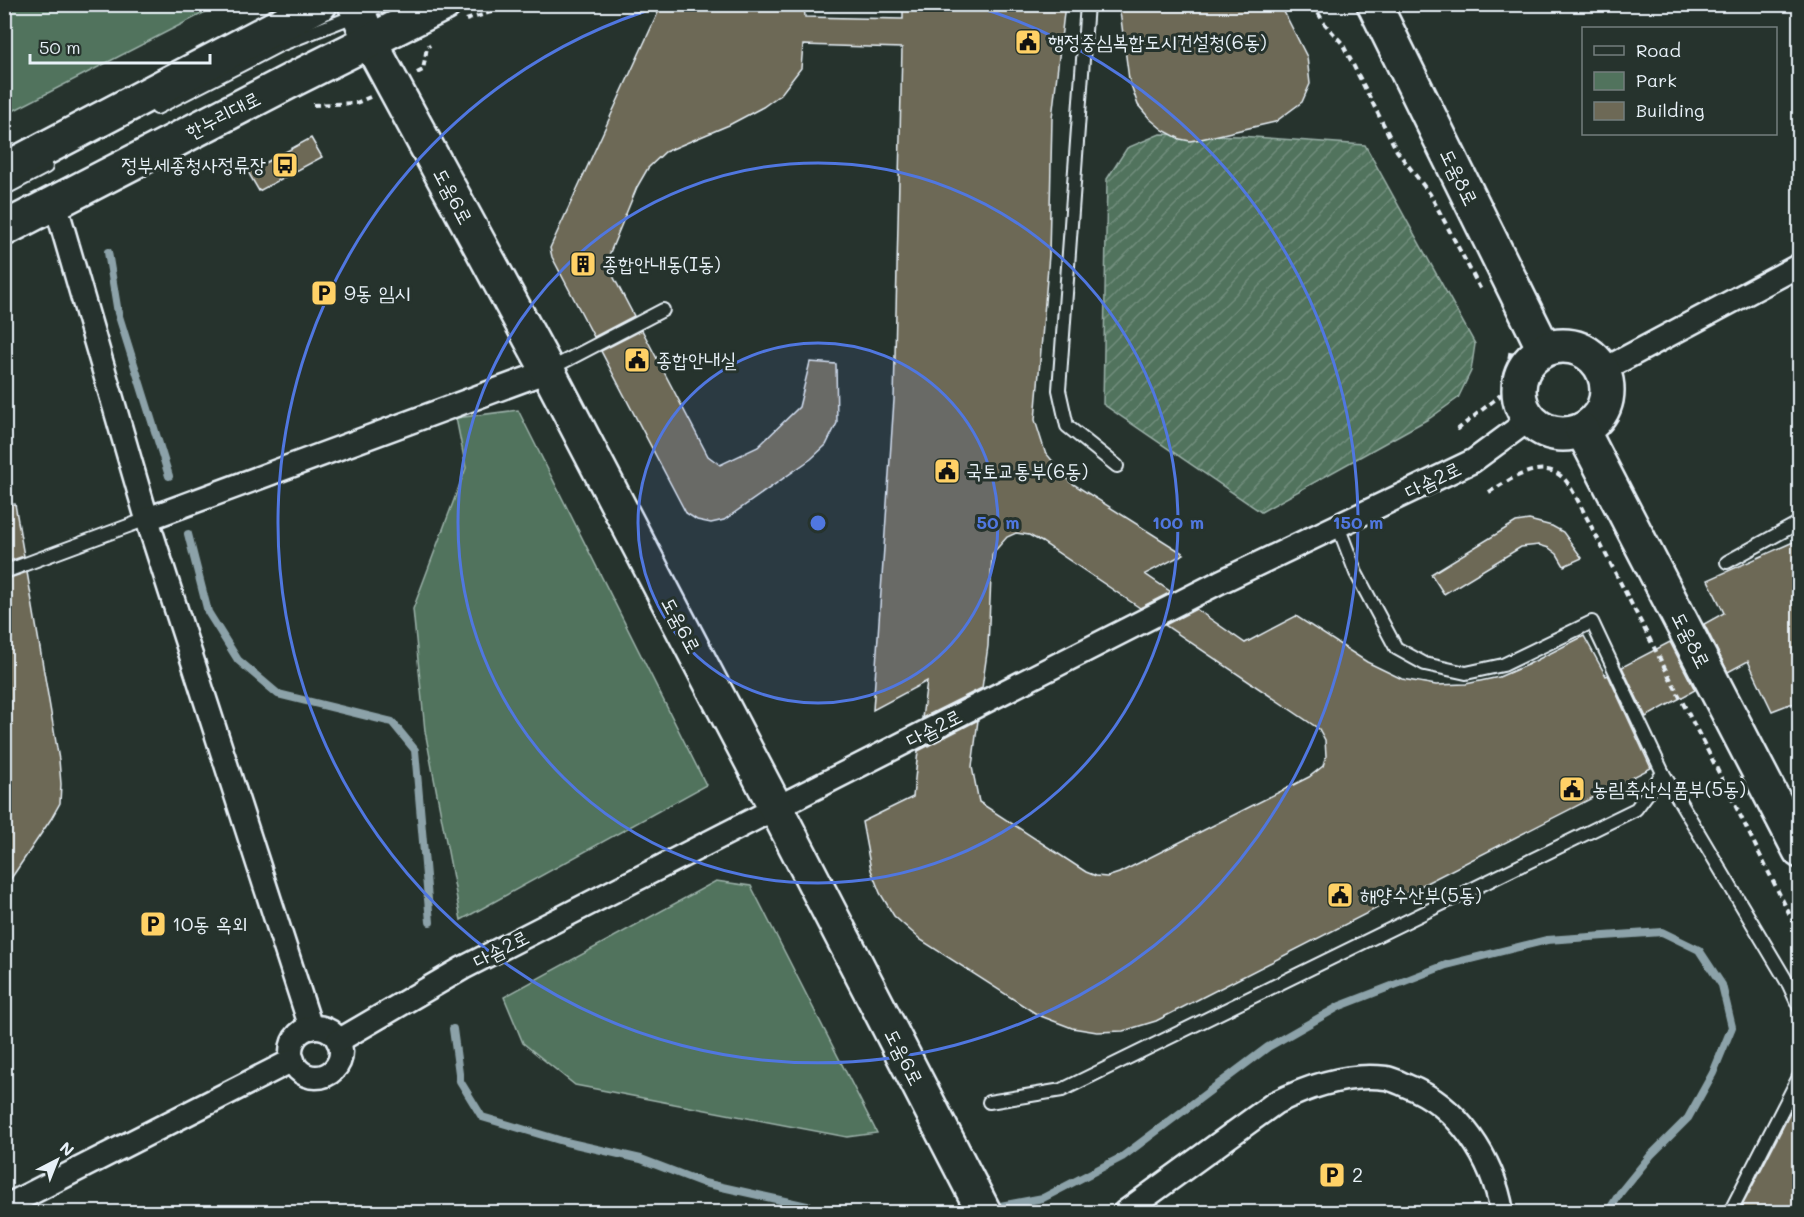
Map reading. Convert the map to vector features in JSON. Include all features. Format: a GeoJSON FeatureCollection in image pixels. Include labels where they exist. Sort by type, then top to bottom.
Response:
{"type":"FeatureCollection","features":[{"type":"Feature","properties":{"kind":"street"},"geometry":{"type":"LineString","coordinates":[[4,170],[320,4]]}},
{"type":"Feature","properties":{"kind":"street","name":"도움8로"},"geometry":{"type":"LineString","coordinates":[[1374,4],[1544,349]]}},
{"type":"Feature","properties":{"kind":"street","name":"한누리대로"},"geometry":{"type":"LineString","coordinates":[[4,229],[294,79],[368,16],[455,13]]}},
{"type":"Feature","properties":{"kind":"street","name":"도움6로"},"geometry":{"type":"LineString","coordinates":[[368,16],[393,85],[548,370],[984,1212]]}},
{"type":"Feature","properties":{"kind":"street"},"geometry":{"type":"LineString","coordinates":[[56,202],[147,519],[311,1028]]}},
{"type":"Feature","properties":{"kind":"street"},"geometry":{"type":"LineString","coordinates":[[1603,370],[1800,265]]}},
{"type":"Feature","properties":{"kind":"street"},"geometry":{"type":"LineString","coordinates":[[1571,346],[1595,359],[1603,370],[1607,384],[1602,411],[1593,422],[1581,430],[1571,433],[1548,431],[1530,419],[1522,408],[1519,380],[1524,368],[1544,349],[1571,346]]}},
{"type":"Feature","properties":{"kind":"street"},"geometry":{"type":"LineString","coordinates":[[147,519],[548,370]]}},
{"type":"Feature","properties":{"kind":"street","name":"다솜2로"},"geometry":{"type":"LineString","coordinates":[[338,1041],[463,968],[776,808],[1220,582],[1473,461],[1530,419]]}},
{"type":"Feature","properties":{"kind":"street","name":"도움8로"},"geometry":{"type":"LineString","coordinates":[[1581,430],[1800,851]]}},
{"type":"Feature","properties":{"kind":"street"},"geometry":{"type":"LineString","coordinates":[[311,1028],[327,1030],[338,1041],[340,1056],[333,1070],[319,1077],[303,1073],[297,1068],[293,1060],[292,1044],[297,1036],[311,1028]]}},
{"type":"Feature","properties":{"kind":"street"},"geometry":{"type":"LineString","coordinates":[[4,1207],[293,1060]]}},
{"type":"Feature","properties":{"kind":"street"},"geometry":{"type":"LineString","coordinates":[[1125,1212],[1275,1103],[1301,1090],[1329,1082],[1361,1077],[1388,1078],[1419,1090],[1449,1111],[1463,1125],[1478,1150],[1490,1173],[1502,1212]]}},
{"type":"Feature","properties":{"kind":"lane"},"geometry":{"type":"LineString","coordinates":[[1087,4],[1059,390],[1067,426],[1117,466]]}},
{"type":"Feature","properties":{"kind":"lane"},"geometry":{"type":"LineString","coordinates":[[143,116],[280,45],[368,16]]}},
{"type":"Feature","properties":{"kind":"lane"},"geometry":{"type":"LineString","coordinates":[[4,189],[61,158]]}},
{"type":"Feature","properties":{"kind":"lane"},"geometry":{"type":"LineString","coordinates":[[548,370],[663,310]]}},
{"type":"Feature","properties":{"kind":"lane"},"geometry":{"type":"LineString","coordinates":[[4,572],[147,519]]}},
{"type":"Feature","properties":{"kind":"lane"},"geometry":{"type":"LineString","coordinates":[[1727,562],[1800,522]]}},
{"type":"Feature","properties":{"kind":"lane"},"geometry":{"type":"LineString","coordinates":[[1338,526],[1356,573],[1396,648],[1425,664],[1466,673],[1503,665],[1592,622],[1664,773],[1789,985],[1800,1009]]}},
{"type":"Feature","properties":{"kind":"lane"},"geometry":{"type":"LineString","coordinates":[[989,1102],[1062,1090],[1636,809],[1664,773]]}},
{"type":"Feature","properties":{"kind":"lane"},"geometry":{"type":"LineString","coordinates":[[1730,1212],[1800,1075]]}},
{"type":"Feature","properties":{"kind":"path"},"geometry":{"type":"LineString","coordinates":[[455,13],[517,4]]}},
{"type":"Feature","properties":{"kind":"path"},"geometry":{"type":"LineString","coordinates":[[1313,4],[1324,23],[1342,43],[1397,151],[1430,194],[1485,298]]}},
{"type":"Feature","properties":{"kind":"path"},"geometry":{"type":"LineString","coordinates":[[314,105],[356,103],[423,70],[427,47],[436,40]]}},
{"type":"Feature","properties":{"kind":"path"},"geometry":{"type":"LineString","coordinates":[[1457,430],[1503,393],[1512,347]]}},
{"type":"Feature","properties":{"kind":"path"},"geometry":{"type":"LineString","coordinates":[[1489,492],[1523,472],[1546,470],[1564,479],[1581,507],[1708,751],[1800,935]]}},
{"type":"Feature","properties":{"kind":"green space"},"geometry":{"type":"Polygon","coordinates":[[[5,4],[219,4],[219,5],[5,115],[5,4]]]}},
{"type":"Feature","properties":{"kind":"green space"},"geometry":{"type":"Polygon","coordinates":[[[1160,134],[1239,136],[1365,145],[1475,344],[1471,371],[1458,398],[1430,418],[1261,512],[1103,404],[1107,179],[1127,148],[1160,134]]]}},
{"type":"Feature","properties":{"kind":"green space"},"geometry":{"type":"Polygon","coordinates":[[[518,410],[706,785],[461,920],[425,731],[413,609],[466,468],[456,418],[518,410]]]}},
{"type":"Feature","properties":{"kind":"green space"},"geometry":{"type":"Polygon","coordinates":[[[716,881],[751,886],[877,1133],[847,1137],[575,1085],[523,1043],[504,997],[716,881]]]}},
{"type":"Feature","properties":{"kind":"building"},"geometry":{"type":"Polygon","coordinates":[[[662,4],[804,4],[805,17],[903,19],[903,4],[1065,4],[1052,118],[1049,255],[1035,420],[1045,452],[1070,482],[1184,554],[1145,574],[1171,592],[1140,608],[1042,542],[1029,535],[1016,533],[1007,537],[992,554],[988,646],[982,688],[922,718],[927,681],[873,710],[894,400],[902,48],[803,45],[801,68],[781,94],[763,107],[729,125],[665,152],[648,168],[637,187],[609,255],[611,272],[634,316],[594,337],[552,257],[550,248],[662,4]]]}},
{"type":"Feature","properties":{"kind":"building"},"geometry":{"type":"Polygon","coordinates":[[[1119,4],[1280,4],[1307,57],[1310,84],[1302,102],[1275,122],[1201,139],[1190,141],[1180,139],[1163,130],[1138,105],[1129,79],[1119,4]]]}},
{"type":"Feature","properties":{"kind":"building","name":"정부세종청사정류장"},"geometry":{"type":"Polygon","coordinates":[[[311,138],[322,157],[259,191],[248,172],[311,138]]]}},
{"type":"Feature","properties":{"kind":"building"},"geometry":{"type":"Polygon","coordinates":[[[642,330],[708,456],[720,465],[758,447],[799,407],[810,362],[836,364],[837,423],[826,445],[811,459],[724,520],[711,523],[697,520],[686,513],[601,351],[642,330]]]}},
{"type":"Feature","properties":{"kind":"building"},"geometry":{"type":"Polygon","coordinates":[[[15,504],[24,556],[4,563],[4,505],[15,504]]]}},
{"type":"Feature","properties":{"kind":"building"},"geometry":{"type":"Polygon","coordinates":[[[1529,520],[1552,526],[1563,532],[1582,558],[1564,566],[1557,554],[1549,548],[1539,545],[1521,547],[1444,594],[1431,574],[1516,522],[1529,520]]]}},
{"type":"Feature","properties":{"kind":"building"},"geometry":{"type":"Polygon","coordinates":[[[1800,539],[1800,703],[1772,711],[1748,661],[1728,672],[1704,624],[1724,613],[1708,580],[1800,539]]]}},
{"type":"Feature","properties":{"kind":"building"},"geometry":{"type":"Polygon","coordinates":[[[27,572],[59,760],[60,803],[4,889],[4,580],[27,572]]]}},
{"type":"Feature","properties":{"kind":"building"},"geometry":{"type":"Polygon","coordinates":[[[1196,609],[1245,643],[1296,616],[1367,662],[1402,679],[1436,685],[1466,684],[1499,677],[1584,636],[1606,676],[1608,675],[1651,768],[1156,1021],[1123,1031],[1097,1032],[1072,1028],[1038,1015],[921,940],[894,916],[880,893],[871,870],[862,822],[913,797],[918,751],[978,720],[972,767],[979,802],[1086,872],[1096,876],[1107,877],[1119,873],[1309,777],[1323,766],[1326,756],[1325,740],[1319,729],[1165,625],[1196,609]]]}},
{"type":"Feature","properties":{"kind":"building"},"geometry":{"type":"Polygon","coordinates":[[[1670,642],[1695,690],[1646,717],[1622,667],[1670,642]]]}},
{"type":"Feature","properties":{"kind":"building"},"geometry":{"type":"Polygon","coordinates":[[[1800,1094],[1800,1212],[1739,1212],[1800,1094]]]}},
{"type":"Feature","properties":{"kind":"waterway"},"geometry":{"type":"LineString","coordinates":[[108,252],[118,313],[169,476]]}},
{"type":"Feature","properties":{"kind":"waterway"},"geometry":{"type":"LineString","coordinates":[[188,534],[208,612],[238,660],[278,694],[392,722],[415,750],[430,922]]}},
{"type":"Feature","properties":{"kind":"waterway"},"geometry":{"type":"LineString","coordinates":[[990,1208],[1043,1198],[1122,1157],[1268,1047],[1340,1006],[1446,965],[1547,940],[1662,932],[1699,950],[1722,985],[1732,1027],[1713,1073],[1688,1118],[1651,1155],[1620,1193],[1608,1212]]}},
{"type":"Feature","properties":{"kind":"waterway"},"geometry":{"type":"LineString","coordinates":[[453,1029],[460,1081],[482,1117],[566,1142],[641,1159],[704,1183],[834,1212]]}},
{"type":"Feature","properties":{"kind":"place","name":"행정중심복합도시건설청(6동)"},"geometry":{"type":"Point","coordinates":[1028,42]}},
{"type":"Feature","properties":{"kind":"place","name":"정부세종청사정류장"},"geometry":{"type":"Point","coordinates":[285,165]}},
{"type":"Feature","properties":{"kind":"place","name":"종합안내동(I동)"},"geometry":{"type":"Point","coordinates":[583,264]}},
{"type":"Feature","properties":{"kind":"place","name":"9동 임시"},"geometry":{"type":"Point","coordinates":[324,293]}},
{"type":"Feature","properties":{"kind":"place","name":"종합안내실"},"geometry":{"type":"Point","coordinates":[637,360]}},
{"type":"Feature","properties":{"kind":"place","name":"국토교통부(6동)"},"geometry":{"type":"Point","coordinates":[947,471]}},
{"type":"Feature","properties":{"kind":"place","name":"농림축산식품부(5동)"},"geometry":{"type":"Point","coordinates":[1572,789]}},
{"type":"Feature","properties":{"kind":"place","name":"해양수산부(5동)"},"geometry":{"type":"Point","coordinates":[1340,895]}},
{"type":"Feature","properties":{"kind":"place","name":"10동 옥외"},"geometry":{"type":"Point","coordinates":[153,924]}},
{"type":"Feature","properties":{"kind":"place","name":"2"},"geometry":{"type":"Point","coordinates":[1332,1175]}}]}
